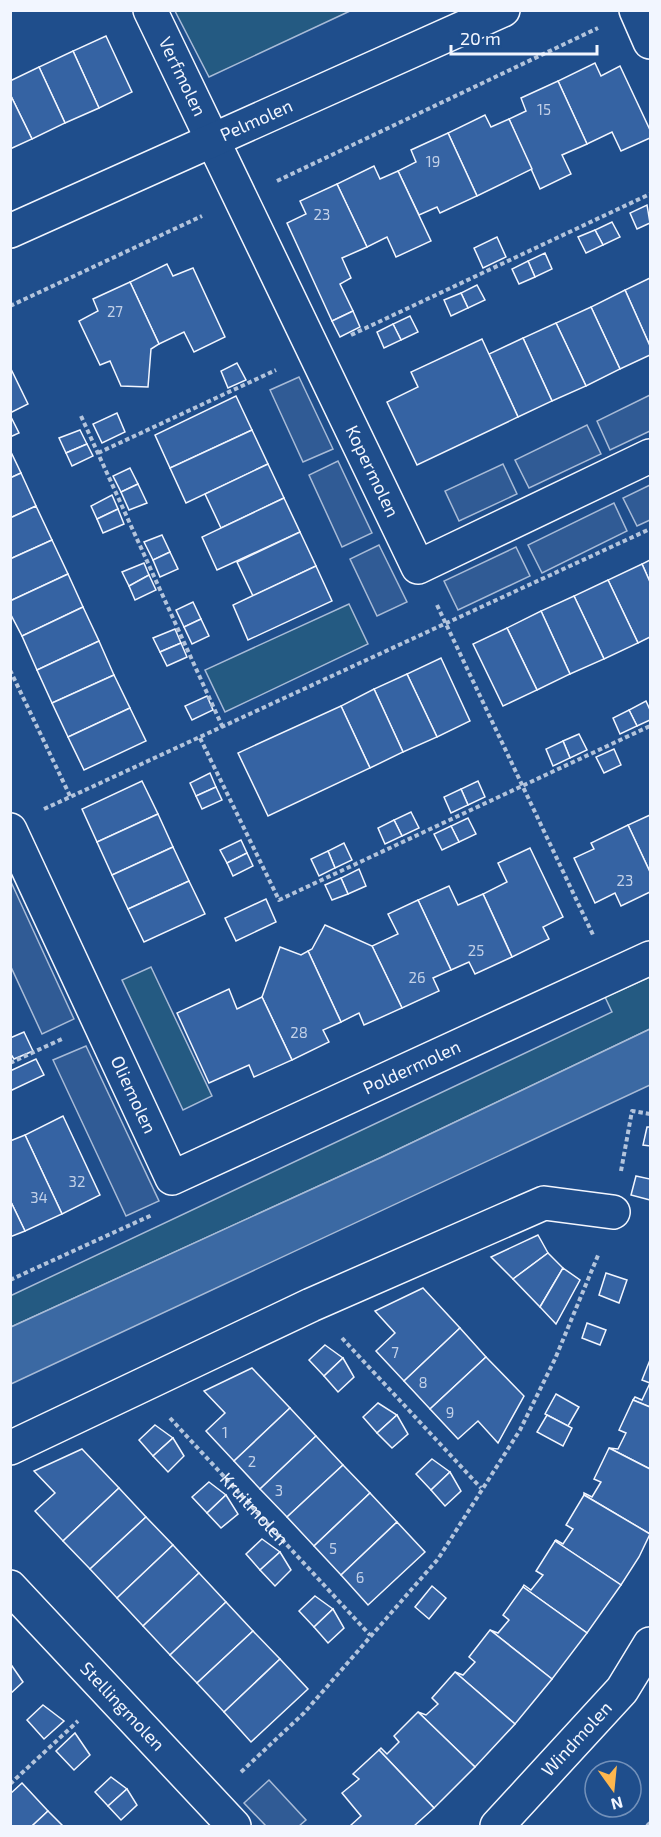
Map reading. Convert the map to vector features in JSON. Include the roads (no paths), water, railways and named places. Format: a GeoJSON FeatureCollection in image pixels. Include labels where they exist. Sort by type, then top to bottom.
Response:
{"type":"FeatureCollection","features":[{"type":"Feature","properties":{"kind":"street","name":"Verfmolen"},"geometry":{"type":"LineString","coordinates":[[150,10],[213,142]]}},
{"type":"Feature","properties":{"kind":"street","name":"Pelmolen"},"geometry":{"type":"LineString","coordinates":[[10,231],[213,142],[503,10]]}},
{"type":"Feature","properties":{"kind":"street"},"geometry":{"type":"LineString","coordinates":[[636,10],[651,42]]}},
{"type":"Feature","properties":{"kind":"street","name":"Kopermolen"},"geometry":{"type":"LineString","coordinates":[[213,142],[418,567],[651,456]]}},
{"type":"Feature","properties":{"kind":"street","name":"Oliemolen"},"geometry":{"type":"LineString","coordinates":[[10,830],[172,1178]]}},
{"type":"Feature","properties":{"kind":"street","name":"Poldermolen"},"geometry":{"type":"LineString","coordinates":[[172,1178],[651,958]]}},
{"type":"Feature","properties":{"kind":"street"},"geometry":{"type":"LineString","coordinates":[[10,1448],[140,1384],[311,1305],[544,1203],[613,1212]]}},
{"type":"Feature","properties":{"kind":"street","name":"Stellingmolen"},"geometry":{"type":"LineString","coordinates":[[10,1587],[234,1827]]}},
{"type":"Feature","properties":{"kind":"street","name":"Windmolen"},"geometry":{"type":"LineString","coordinates":[[497,1827],[622,1690],[651,1644]]}}]}
